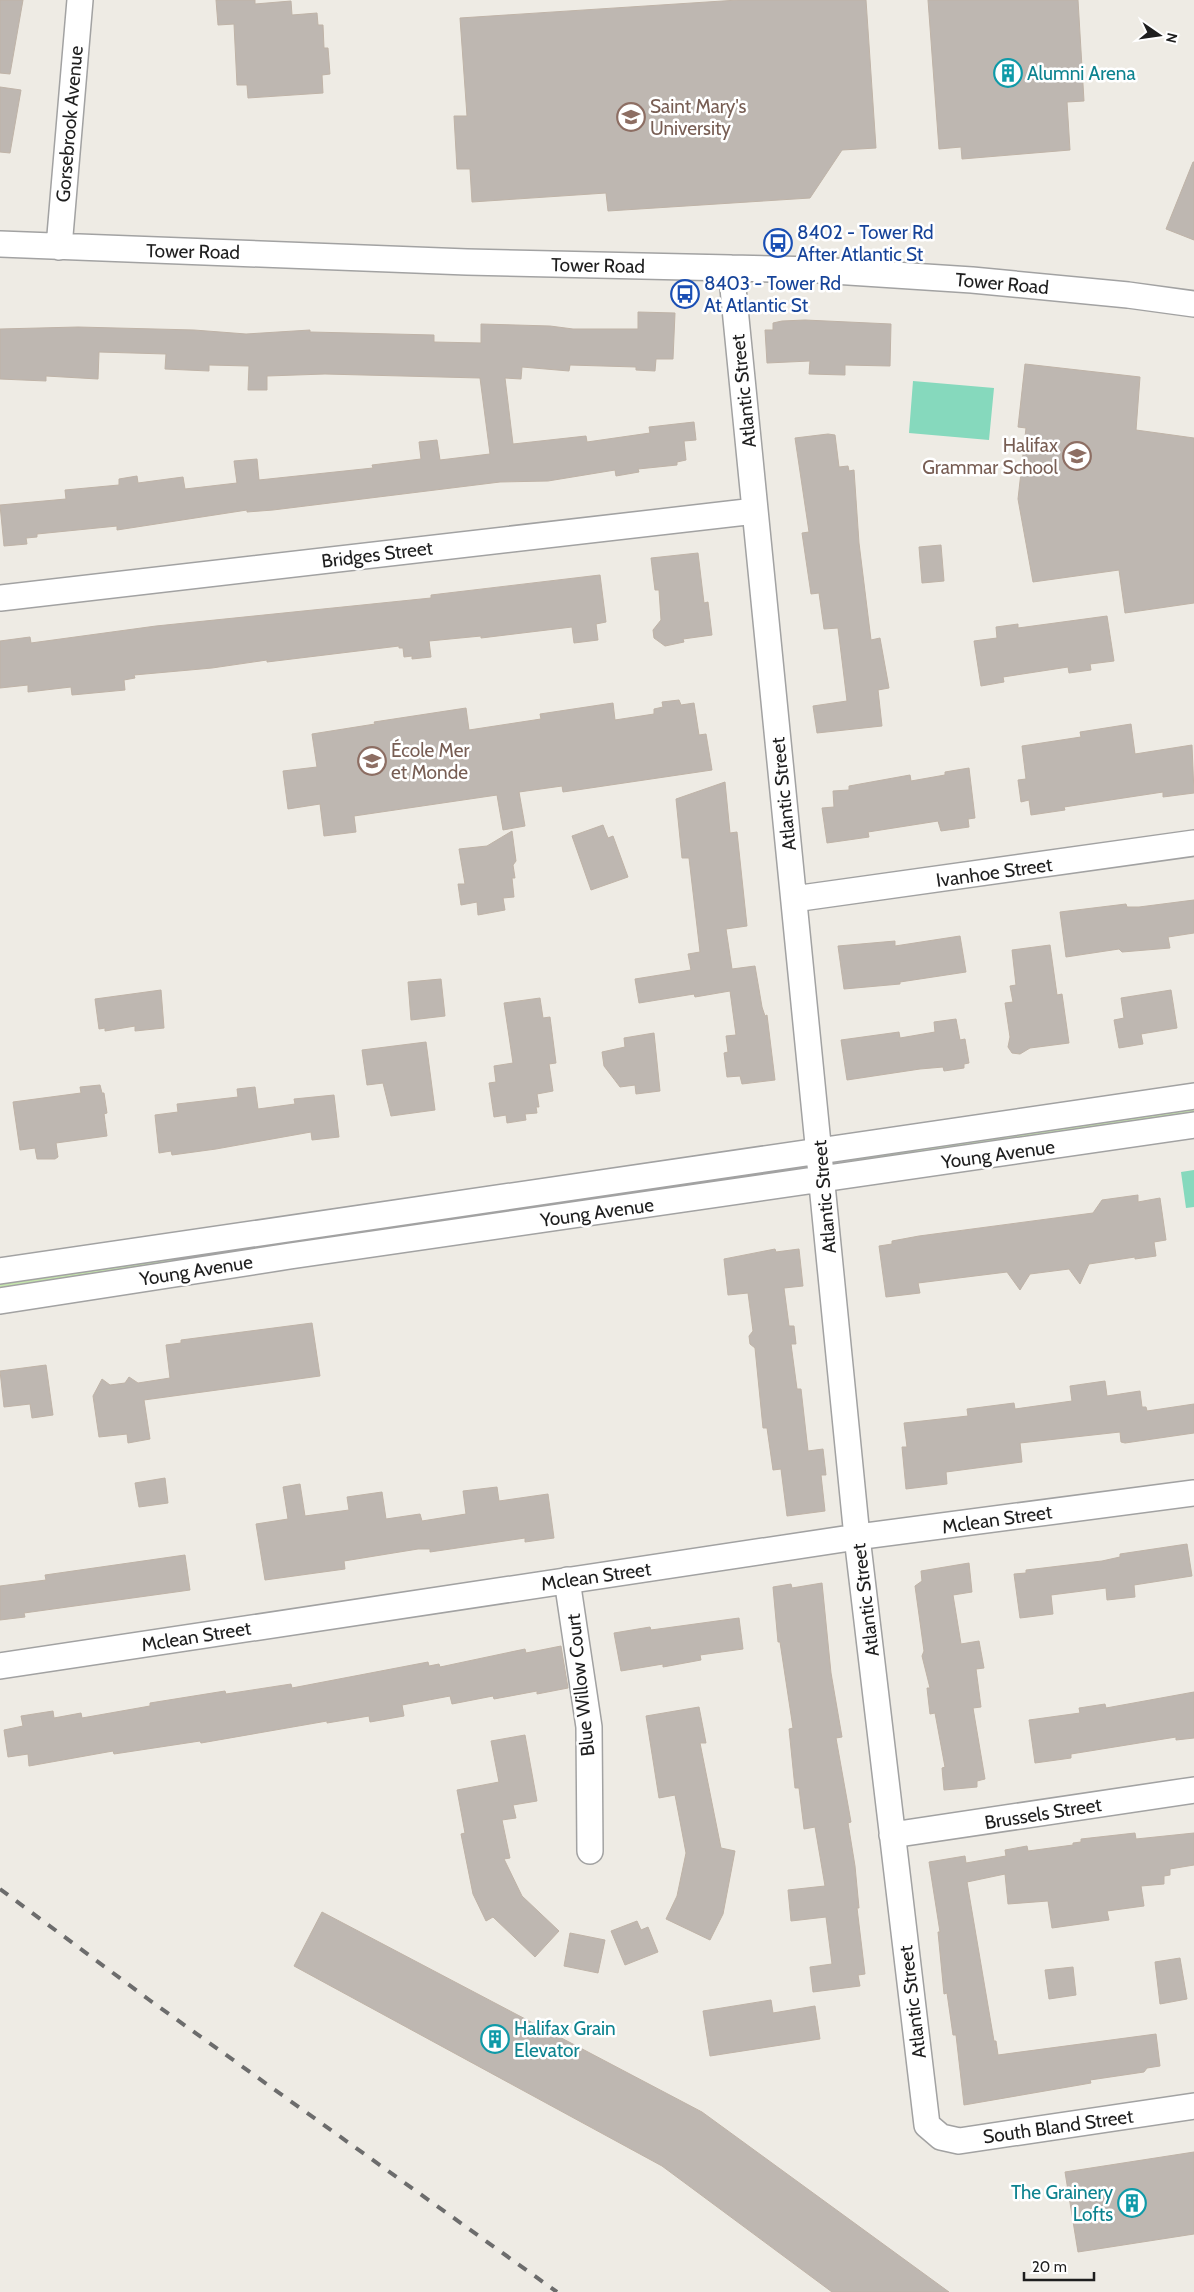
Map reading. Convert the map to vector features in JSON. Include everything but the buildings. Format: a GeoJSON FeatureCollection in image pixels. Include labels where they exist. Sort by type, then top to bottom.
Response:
{"type":"FeatureCollection","features":[{"type":"Feature","properties":{"kind":"street","name":"Gorsebrook Avenue"},"geometry":{"type":"LineString","coordinates":[[59,247],[80,0]]}},
{"type":"Feature","properties":{"kind":"street","name":"Tower Road"},"geometry":{"type":"LineString","coordinates":[[2,242],[59,247],[731,268],[936,277],[1128,295],[1194,304]]}},
{"type":"Feature","properties":{"kind":"street","name":"Atlantic Street"},"geometry":{"type":"LineString","coordinates":[[731,268],[857,1537],[927,2125]]}},
{"type":"Feature","properties":{"kind":"street","name":"Bridges Street"},"geometry":{"type":"LineString","coordinates":[[0,598],[755,511]]}},
{"type":"Feature","properties":{"kind":"street","name":"Ivanhoe Street"},"geometry":{"type":"LineString","coordinates":[[794,899],[1194,843]]}},
{"type":"Feature","properties":{"kind":"street","name":"Young Avenue"},"geometry":{"type":"LineString","coordinates":[[0,1271],[285,1227],[1194,1096]]}},
{"type":"Feature","properties":{"kind":"street","name":"Young Avenue"},"geometry":{"type":"LineString","coordinates":[[0,1300],[1194,1125]]}},
{"type":"Feature","properties":{"kind":"street"},"geometry":{"type":"LineString","coordinates":[[285,1227],[290,1256]]}},
{"type":"Feature","properties":{"kind":"street","name":"Mclean Street"},"geometry":{"type":"LineString","coordinates":[[0,1666],[857,1537],[1194,1493]]}},
{"type":"Feature","properties":{"kind":"street","name":"Blue Willow Court"},"geometry":{"type":"LineString","coordinates":[[568,1580],[589,1727],[590,1851]]}},
{"type":"Feature","properties":{"kind":"street","name":"Brussels Street"},"geometry":{"type":"LineString","coordinates":[[892,1835],[1194,1790]]}},
{"type":"Feature","properties":{"kind":"street","name":"South Bland Street"},"geometry":{"type":"LineString","coordinates":[[927,2125],[941,2137],[959,2141],[1194,2106]]}},
{"type":"Feature","properties":{"kind":"green space"},"geometry":{"type":"Polygon","coordinates":[[[913,381],[994,388],[989,440],[909,433],[913,381]]]}},
{"type":"Feature","properties":{"kind":"green space"},"geometry":{"type":"Polygon","coordinates":[[[1194,1106],[1194,1113],[853,1163],[850,1161],[852,1157],[1194,1106]]]}},
{"type":"Feature","properties":{"kind":"green space"},"geometry":{"type":"Polygon","coordinates":[[[788,1167],[791,1170],[789,1173],[308,1241],[309,1237],[788,1167]]]}},
{"type":"Feature","properties":{"kind":"green space"},"geometry":{"type":"Polygon","coordinates":[[[1194,1170],[1194,1207],[1186,1208],[1181,1172],[1194,1170]]]}},
{"type":"Feature","properties":{"kind":"green space"},"geometry":{"type":"Polygon","coordinates":[[[274,1243],[277,1246],[0,1290],[0,1283],[274,1243]]]}},
{"type":"Feature","properties":{"kind":"railway"},"geometry":{"type":"LineString","coordinates":[[0,1889],[148,1999],[557,2292]]}},
{"type":"Feature","properties":{"kind":"place","name":"Alumni Arena"},"geometry":{"type":"Point","coordinates":[1008,73]}},
{"type":"Feature","properties":{"kind":"place","name":"Saint Mary's University"},"geometry":{"type":"Point","coordinates":[631,117]}},
{"type":"Feature","properties":{"kind":"place","name":"8402 - Tower Rd After Atlantic St"},"geometry":{"type":"Point","coordinates":[778,243]}},
{"type":"Feature","properties":{"kind":"place","name":"8403 - Tower Rd At Atlantic St"},"geometry":{"type":"Point","coordinates":[685,294]}},
{"type":"Feature","properties":{"kind":"place","name":"Halifax Grammar School"},"geometry":{"type":"Point","coordinates":[1077,456]}},
{"type":"Feature","properties":{"kind":"place","name":"École Mer et Monde"},"geometry":{"type":"Point","coordinates":[372,761]}},
{"type":"Feature","properties":{"kind":"place","name":"Halifax Grain Elevator"},"geometry":{"type":"Point","coordinates":[495,2039]}},
{"type":"Feature","properties":{"kind":"place","name":"The Grainery Lofts"},"geometry":{"type":"Point","coordinates":[1132,2203]}}]}
